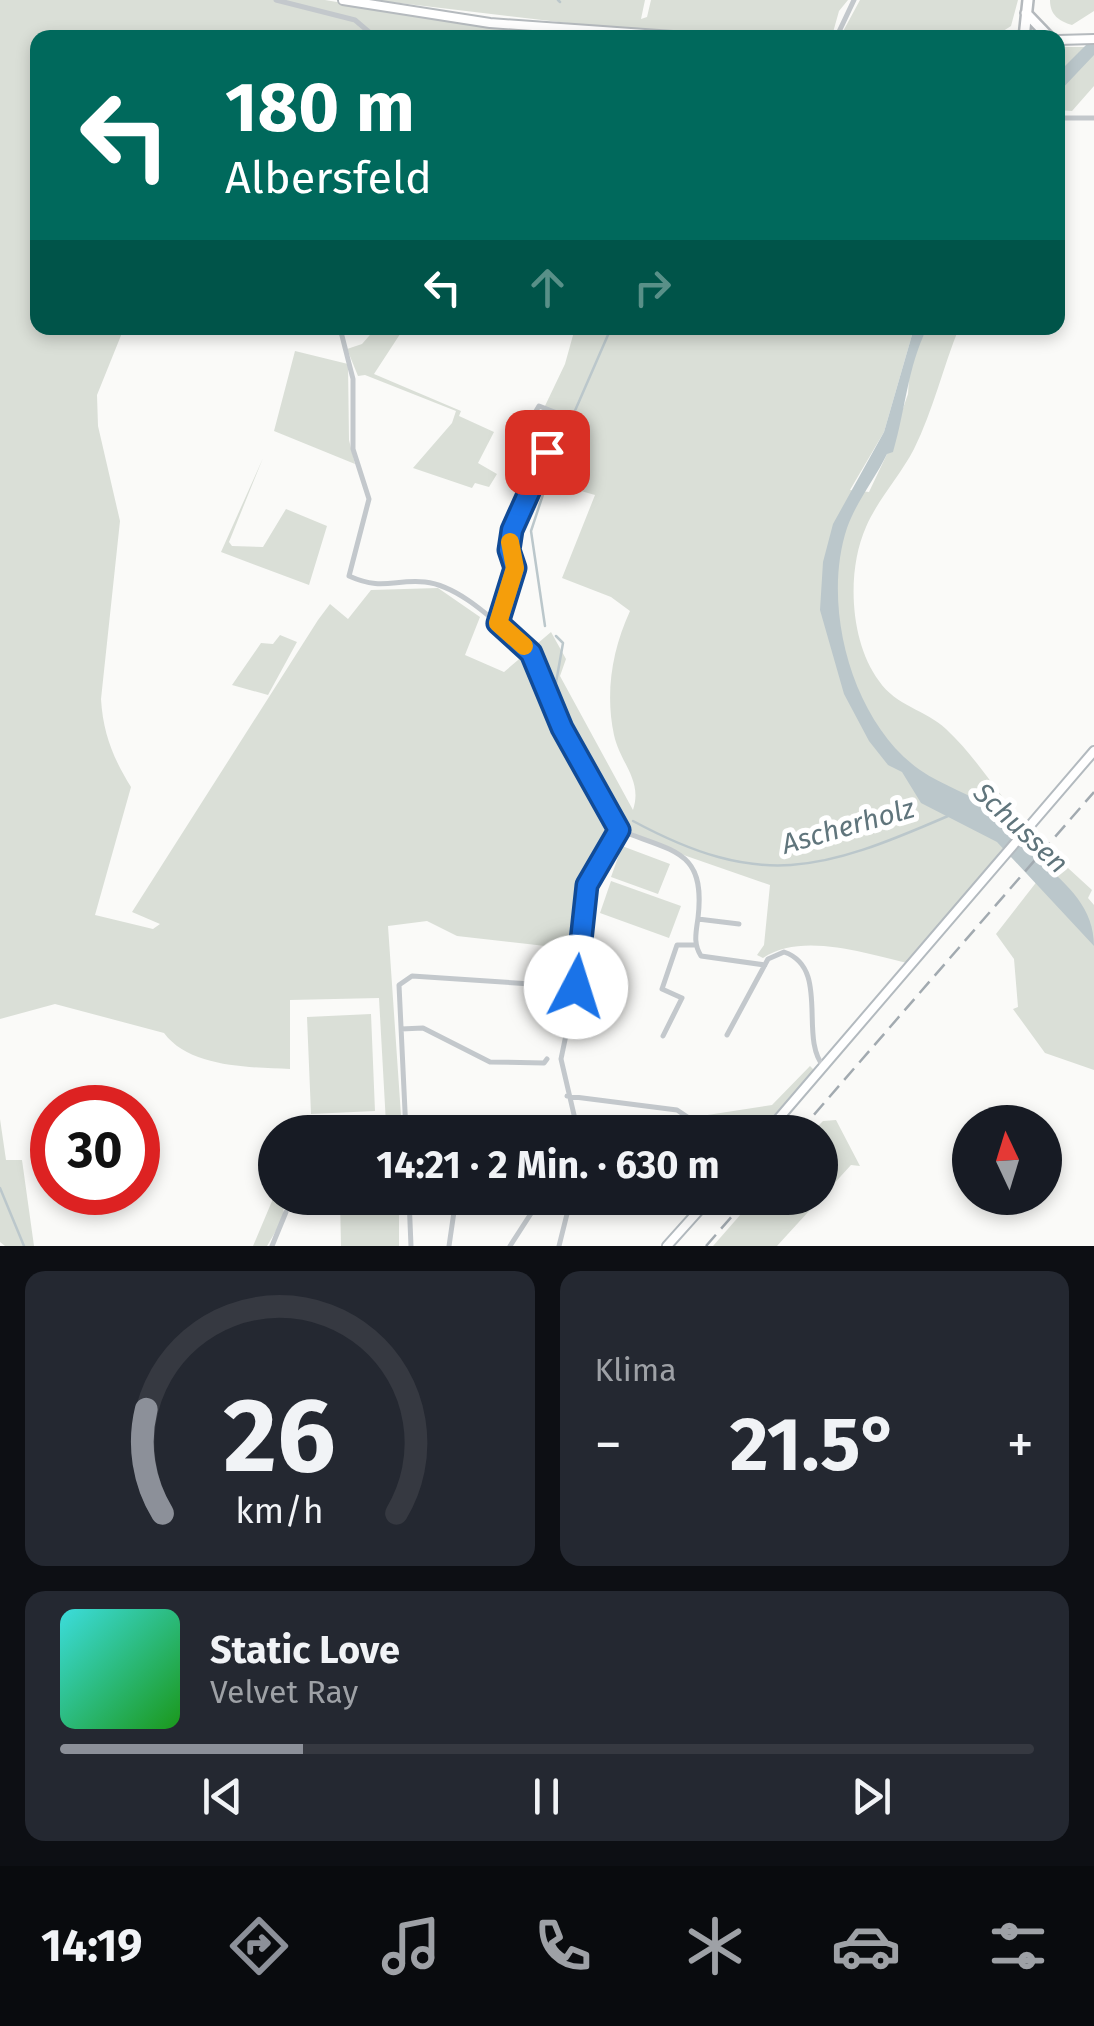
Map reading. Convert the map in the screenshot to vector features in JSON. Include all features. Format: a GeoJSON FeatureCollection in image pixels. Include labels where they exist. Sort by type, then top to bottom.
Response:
{"type":"FeatureCollection","features":[{"type":"Feature","properties":{"kind":"highway"},"geometry":{"type":"LineString","coordinates":[[1025,30],[1028,0]]}},
{"type":"Feature","properties":{"kind":"highway"},"geometry":{"type":"LineString","coordinates":[[1026,13],[1044,30]]}},
{"type":"Feature","properties":{"kind":"street"},"geometry":{"type":"LineString","coordinates":[[276,0],[356,20],[367,30]]}},
{"type":"Feature","properties":{"kind":"street"},"geometry":{"type":"LineString","coordinates":[[344,0],[490,23],[588,30]]}},
{"type":"Feature","properties":{"kind":"street"},"geometry":{"type":"LineString","coordinates":[[840,30],[854,0]]}},
{"type":"Feature","properties":{"kind":"street"},"geometry":{"type":"LineString","coordinates":[[1065,39],[1094,39]]}},
{"type":"Feature","properties":{"kind":"street"},"geometry":{"type":"LineString","coordinates":[[1065,118],[1094,118]]}},
{"type":"Feature","properties":{"kind":"street"},"geometry":{"type":"LineString","coordinates":[[342,335],[352,378],[353,449],[369,499],[349,576],[381,586],[426,582],[450,590],[498,623],[531,653],[562,728],[619,830],[688,861],[702,887],[694,945],[700,956],[720,962],[765,965]]}},
{"type":"Feature","properties":{"kind":"street"},"geometry":{"type":"LineString","coordinates":[[498,623],[515,568],[509,550],[512,530],[560,428],[557,413],[539,406],[536,411]]}},
{"type":"Feature","properties":{"kind":"street"},"geometry":{"type":"LineString","coordinates":[[783,1115],[1094,750]]}},
{"type":"Feature","properties":{"kind":"street"},"geometry":{"type":"LineString","coordinates":[[573,1115],[562,1059],[576,987],[587,885],[619,830]]}},
{"type":"Feature","properties":{"kind":"street"},"geometry":{"type":"LineString","coordinates":[[698,919],[740,924]]}},
{"type":"Feature","properties":{"kind":"street"},"geometry":{"type":"LineString","coordinates":[[663,1036],[682,998],[662,989],[677,944],[694,945]]}},
{"type":"Feature","properties":{"kind":"street"},"geometry":{"type":"LineString","coordinates":[[727,1035],[765,965],[784,952],[798,961],[813,1000],[812,1044],[824,1067]]}},
{"type":"Feature","properties":{"kind":"street"},"geometry":{"type":"LineString","coordinates":[[405,1115],[399,986],[403,979],[412,976],[576,987]]}},
{"type":"Feature","properties":{"kind":"street"},"geometry":{"type":"LineString","coordinates":[[401,1028],[423,1028],[490,1062],[544,1063],[548,1059]]}},
{"type":"Feature","properties":{"kind":"street"},"geometry":{"type":"LineString","coordinates":[[567,1096],[677,1110],[685,1115]]}},
{"type":"Feature","properties":{"kind":"street"},"geometry":{"type":"LineString","coordinates":[[272,1246],[285,1215]]}},
{"type":"Feature","properties":{"kind":"street"},"geometry":{"type":"LineString","coordinates":[[409,1215],[410,1246]]}},
{"type":"Feature","properties":{"kind":"street"},"geometry":{"type":"LineString","coordinates":[[449,1246],[454,1215]]}},
{"type":"Feature","properties":{"kind":"street"},"geometry":{"type":"LineString","coordinates":[[510,1246],[529,1215]]}},
{"type":"Feature","properties":{"kind":"street"},"geometry":{"type":"LineString","coordinates":[[560,1246],[567,1215]]}},
{"type":"Feature","properties":{"kind":"street"},"geometry":{"type":"LineString","coordinates":[[667,1246],[695,1215]]}},
{"type":"Feature","properties":{"kind":"shaded area"},"geometry":{"type":"Polygon","coordinates":[[[0,0],[325,0],[523,30],[30,30],[30,335],[121,335],[97,395],[98,426],[120,521],[101,699],[110,745],[131,787],[95,915],[153,929],[160,924],[132,912],[318,620],[330,604],[348,619],[371,590],[438,588],[480,617],[465,655],[504,672],[551,632],[566,659],[560,676],[633,810],[633,780],[614,735],[610,703],[615,656],[630,611],[611,597],[562,578],[595,495],[535,478],[559,428],[559,417],[544,408],[565,364],[573,335],[912,335],[884,432],[850,490],[869,492],[908,394],[910,362],[924,335],[957,335],[914,449],[866,527],[856,565],[854,606],[862,647],[879,681],[894,696],[946,729],[1024,823],[998,854],[1005,856],[912,964],[816,946],[779,950],[763,958],[757,955],[764,945],[770,885],[672,851],[613,824],[576,887],[573,934],[554,947],[457,936],[427,921],[388,926],[401,1115],[386,1115],[379,998],[290,1000],[290,1069],[205,1059],[175,1045],[164,1033],[55,1004],[0,1019],[0,0]]]}},
{"type":"Feature","properties":{"kind":"shaded area"},"geometry":{"type":"Polygon","coordinates":[[[374,0],[645,0],[641,19],[647,17],[651,0],[848,0],[839,11],[834,30],[610,28],[374,0]]]}},
{"type":"Feature","properties":{"kind":"shaded area"},"geometry":{"type":"Polygon","coordinates":[[[860,0],[1018,0],[1011,26],[1005,30],[844,30],[860,0]]]}},
{"type":"Feature","properties":{"kind":"shaded area"},"geometry":{"type":"Polygon","coordinates":[[[1050,0],[1094,0],[1094,11],[1072,25],[1056,17],[1050,0]]]}},
{"type":"Feature","properties":{"kind":"shaded area"},"geometry":{"type":"Polygon","coordinates":[[[1094,37],[1094,55],[1065,86],[1065,66],[1094,37]]]}},
{"type":"Feature","properties":{"kind":"shaded area"},"geometry":{"type":"Polygon","coordinates":[[[1065,47],[1094,47],[1094,86],[1072,111],[1065,110],[1065,47]]]}},
{"type":"Feature","properties":{"kind":"shaded area"},"geometry":{"type":"Polygon","coordinates":[[[370,335],[399,335],[374,374],[461,411],[459,416],[494,432],[478,463],[497,474],[489,487],[475,483],[472,488],[413,468],[452,423],[456,411],[365,375],[358,376],[347,349],[362,344],[370,335]]]}},
{"type":"Feature","properties":{"kind":"shaded area"},"geometry":{"type":"Polygon","coordinates":[[[912,335],[924,335],[893,452],[887,454],[855,509],[840,559],[841,626],[860,693],[896,749],[920,770],[994,811],[1078,898],[1090,920],[1094,946],[997,842],[921,803],[902,772],[888,765],[869,741],[844,694],[820,610],[823,562],[833,524],[884,432],[912,335]]]}},
{"type":"Feature","properties":{"kind":"shaded area"},"geometry":{"type":"Polygon","coordinates":[[[295,351],[348,364],[349,440],[355,464],[274,431],[295,351]]]}},
{"type":"Feature","properties":{"kind":"shaded area"},"geometry":{"type":"Polygon","coordinates":[[[263,458],[229,542],[232,546],[263,547],[286,509],[327,526],[309,585],[221,552],[263,458]]]}},
{"type":"Feature","properties":{"kind":"shaded area"},"geometry":{"type":"Polygon","coordinates":[[[280,635],[297,642],[268,695],[232,685],[261,643],[273,644],[280,635]]]}},
{"type":"Feature","properties":{"kind":"shaded area"},"geometry":{"type":"Polygon","coordinates":[[[622,846],[670,864],[658,894],[611,877],[622,846]]]}},
{"type":"Feature","properties":{"kind":"shaded area"},"geometry":{"type":"Polygon","coordinates":[[[1056,857],[1092,890],[1088,898],[1094,905],[1094,1070],[1045,1053],[1013,1009],[1018,1007],[1014,959],[996,934],[1056,857]]]}},
{"type":"Feature","properties":{"kind":"shaded area"},"geometry":{"type":"Polygon","coordinates":[[[611,881],[681,906],[669,938],[600,913],[611,881]]]}},
{"type":"Feature","properties":{"kind":"shaded area"},"geometry":{"type":"Polygon","coordinates":[[[371,1014],[375,1111],[311,1114],[307,1017],[371,1014]]]}},
{"type":"Feature","properties":{"kind":"shaded area"},"geometry":{"type":"Polygon","coordinates":[[[810,1066],[814,1070],[774,1115],[707,1115],[772,1105],[810,1066]]]}},
{"type":"Feature","properties":{"kind":"shaded area"},"geometry":{"type":"Polygon","coordinates":[[[0,1119],[6,1160],[22,1160],[34,1246],[5,1246],[0,1242],[0,1119]]]}},
{"type":"Feature","properties":{"kind":"shaded area"},"geometry":{"type":"Polygon","coordinates":[[[838,1124],[860,1166],[851,1165],[838,1179],[838,1124]]]}},
{"type":"Feature","properties":{"kind":"shaded area"},"geometry":{"type":"Polygon","coordinates":[[[266,1215],[283,1215],[267,1246],[253,1246],[266,1215]]]}},
{"type":"Feature","properties":{"kind":"shaded area"},"geometry":{"type":"Polygon","coordinates":[[[340,1215],[399,1215],[399,1246],[341,1246],[340,1215]]]}},
{"type":"Feature","properties":{"kind":"shaded area"},"geometry":{"type":"Polygon","coordinates":[[[740,1215],[805,1215],[777,1246],[713,1246],[740,1215]]]}},
{"type":"Feature","properties":{"kind":"waterway","name":"Ascherholz"},"geometry":{"type":"LineString","coordinates":[[545,626],[531,531],[557,452],[608,335]]}},
{"type":"Feature","properties":{"kind":"waterway","name":"Ascherholz"},"geometry":{"type":"LineString","coordinates":[[556,636],[563,643],[554,694],[622,814]]}},
{"type":"Feature","properties":{"kind":"waterway","name":"Ascherholz"},"geometry":{"type":"LineString","coordinates":[[633,821],[718,857],[791,865],[863,850],[948,816]]}},
{"type":"Feature","properties":{"kind":"waterway"},"geometry":{"type":"LineString","coordinates":[[0,1188],[24,1246]]}},
{"type":"Feature","properties":{"kind":"railway"},"geometry":{"type":"LineString","coordinates":[[814,1115],[1094,792]]}},
{"type":"Feature","properties":{"kind":"railway"},"geometry":{"type":"LineString","coordinates":[[706,1246],[733,1215]]}},
{"type":"Feature","properties":{"kind":"slow traffic"},"geometry":{"type":"LineString","coordinates":[[510,542],[515,568],[498,623],[524,646]]}},
{"type":"Feature","properties":{"kind":"route"},"geometry":{"type":"LineString","coordinates":[[547,452],[512,530],[509,550],[515,568],[498,623],[531,653],[562,728],[619,830],[598,860],[587,885],[576,987]]}},
{"type":"Feature","properties":{"kind":"water label","name":"Schussen"},"geometry":{"type":"Point","coordinates":[1021,828]}}]}
